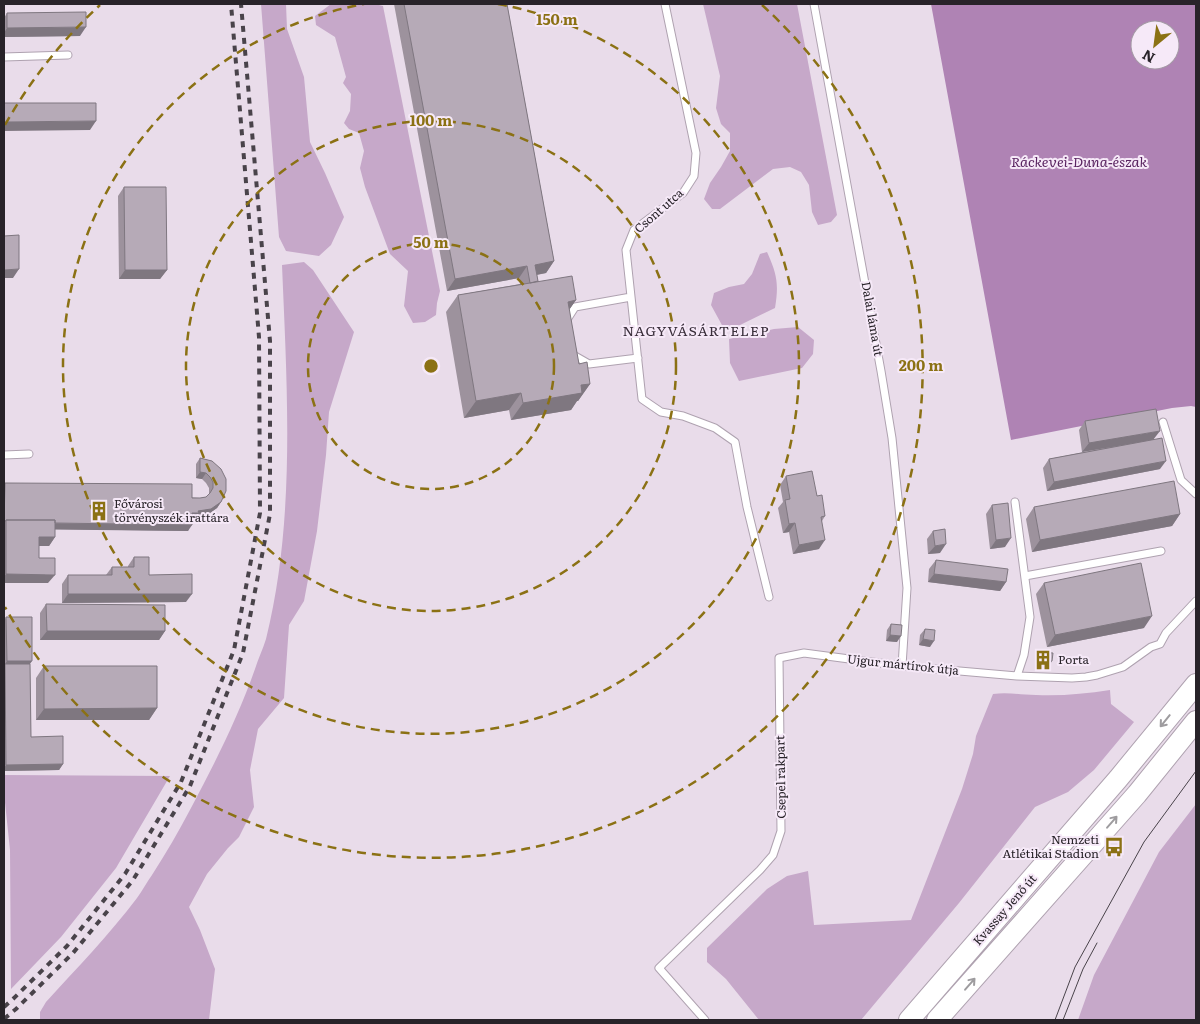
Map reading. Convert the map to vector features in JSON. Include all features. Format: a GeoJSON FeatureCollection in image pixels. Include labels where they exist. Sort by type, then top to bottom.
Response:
{"type":"FeatureCollection","features":[{"type":"Feature","properties":{"kind":"main road","name":"Kvassay Jenő út"},"geometry":{"type":"LineString","coordinates":[[908,1020],[1118,779],[1196,684]]}},
{"type":"Feature","properties":{"kind":"main road","name":"Kvassay Jenő út"},"geometry":{"type":"LineString","coordinates":[[937,1020],[1137,794],[1196,721]]}},
{"type":"Feature","properties":{"kind":"lane","name":"Csont utca"},"geometry":{"type":"LineString","coordinates":[[665,4],[696,153],[694,176],[683,192],[634,230],[626,250],[642,398],[662,412],[683,416],[715,428],[735,442],[748,508],[770,597]]}},
{"type":"Feature","properties":{"kind":"lane","name":"Dalai láma út"},"geometry":{"type":"LineString","coordinates":[[814,4],[892,438],[907,588],[902,666]]}},
{"type":"Feature","properties":{"kind":"lane"},"geometry":{"type":"LineString","coordinates":[[4,57],[68,55]]}},
{"type":"Feature","properties":{"kind":"lane"},"geometry":{"type":"LineString","coordinates":[[564,330],[566,322],[576,307],[631,297]]}},
{"type":"Feature","properties":{"kind":"lane"},"geometry":{"type":"LineString","coordinates":[[568,348],[575,356],[589,364],[638,358]]}},
{"type":"Feature","properties":{"kind":"lane"},"geometry":{"type":"LineString","coordinates":[[1163,422],[1181,480],[1196,494]]}},
{"type":"Feature","properties":{"kind":"lane"},"geometry":{"type":"LineString","coordinates":[[4,455],[29,454]]}},
{"type":"Feature","properties":{"kind":"lane"},"geometry":{"type":"LineString","coordinates":[[1015,502],[1030,617],[1024,655],[1017,676]]}},
{"type":"Feature","properties":{"kind":"lane"},"geometry":{"type":"LineString","coordinates":[[1025,576],[1161,551]]}},
{"type":"Feature","properties":{"kind":"lane","name":"Ujgur mártírok útja"},"geometry":{"type":"LineString","coordinates":[[779,658],[804,654],[902,666],[1017,676],[1072,678],[1097,675],[1123,667],[1160,644],[1166,633],[1196,601]]}},
{"type":"Feature","properties":{"kind":"lane","name":"Csepel rakpart"},"geometry":{"type":"LineString","coordinates":[[705,1020],[659,968],[760,870],[773,855],[782,831],[779,658]]}},
{"type":"Feature","properties":{"kind":"shaded area"},"geometry":{"type":"Polygon","coordinates":[[[261,4],[286,4],[287,29],[304,77],[310,142],[344,217],[331,245],[319,256],[286,251],[279,237],[261,4]]]}},
{"type":"Feature","properties":{"kind":"shaded area"},"geometry":{"type":"Polygon","coordinates":[[[331,4],[375,4],[383,6],[440,291],[436,315],[425,322],[413,323],[404,306],[408,271],[390,254],[365,187],[360,168],[364,151],[359,133],[349,129],[344,123],[350,111],[351,94],[343,83],[346,77],[335,37],[316,25],[315,16],[331,4]]]}},
{"type":"Feature","properties":{"kind":"shaded area"},"geometry":{"type":"Polygon","coordinates":[[[703,4],[797,4],[837,215],[831,222],[818,225],[812,212],[809,185],[801,172],[790,167],[773,169],[720,209],[712,209],[704,199],[710,183],[730,151],[730,133],[721,124],[716,108],[720,76],[703,4]]]}},
{"type":"Feature","properties":{"kind":"shaded area"},"geometry":{"type":"Polygon","coordinates":[[[767,252],[776,279],[775,308],[736,327],[723,327],[711,305],[714,293],[744,284],[752,274],[760,254],[767,252]]]}},
{"type":"Feature","properties":{"kind":"shaded area"},"geometry":{"type":"Polygon","coordinates":[[[304,262],[313,270],[354,332],[329,412],[317,531],[304,601],[289,625],[284,698],[258,729],[250,770],[254,807],[239,837],[207,874],[189,907],[215,969],[209,1020],[40,1020],[40,1012],[46,1002],[93,951],[139,895],[182,825],[226,740],[265,643],[276,593],[286,500],[287,405],[282,265],[304,262]]]}},
{"type":"Feature","properties":{"kind":"shaded area"},"geometry":{"type":"Polygon","coordinates":[[[798,327],[814,340],[813,354],[802,368],[739,381],[730,363],[729,339],[774,329],[798,327]]]}},
{"type":"Feature","properties":{"kind":"shaded area"},"geometry":{"type":"Polygon","coordinates":[[[1110,690],[1111,704],[1134,722],[1094,770],[1068,792],[1035,807],[959,903],[861,1020],[759,1020],[726,979],[707,962],[707,948],[767,889],[787,876],[808,871],[814,925],[911,920],[962,789],[973,754],[976,736],[993,694],[1064,695],[1110,690]]]}},
{"type":"Feature","properties":{"kind":"shaded area"},"geometry":{"type":"Polygon","coordinates":[[[4,775],[170,776],[116,868],[61,937],[11,989],[10,850],[4,775]]]}},
{"type":"Feature","properties":{"kind":"shaded area"},"geometry":{"type":"Polygon","coordinates":[[[1196,804],[1196,1020],[1078,1020],[1094,975],[1159,852],[1196,804]]]}},
{"type":"Feature","properties":{"kind":"water","name":"Ráckevei-Duna-észak"},"geometry":{"type":"Polygon","coordinates":[[[931,4],[1196,4],[1196,407],[1172,408],[1011,440],[931,4]]]}},
{"type":"Feature","properties":{"kind":"building"},"geometry":{"type":"Polygon","coordinates":[[[404,4],[507,4],[554,261],[535,265],[538,281],[530,283],[527,266],[455,279],[404,4]]]}},
{"type":"Feature","properties":{"kind":"building"},"geometry":{"type":"Polygon","coordinates":[[[86,12],[86,27],[7,28],[7,13],[86,12]]]}},
{"type":"Feature","properties":{"kind":"building"},"geometry":{"type":"Polygon","coordinates":[[[4,103],[96,103],[96,121],[4,122],[4,103]]]}},
{"type":"Feature","properties":{"kind":"building"},"geometry":{"type":"Polygon","coordinates":[[[124,187],[166,187],[167,270],[125,270],[124,187]]]}},
{"type":"Feature","properties":{"kind":"building"},"geometry":{"type":"Polygon","coordinates":[[[19,235],[19,269],[4,270],[4,236],[19,235]]]}},
{"type":"Feature","properties":{"kind":"building"},"geometry":{"type":"Polygon","coordinates":[[[572,276],[576,300],[568,302],[579,364],[587,362],[590,384],[581,385],[582,393],[523,403],[521,393],[476,401],[458,295],[572,276]]]}},
{"type":"Feature","properties":{"kind":"building"},"geometry":{"type":"Polygon","coordinates":[[[1156,409],[1160,431],[1089,443],[1085,421],[1156,409]]]}},
{"type":"Feature","properties":{"kind":"building"},"geometry":{"type":"Polygon","coordinates":[[[1162,438],[1166,461],[1054,482],[1049,459],[1162,438]]]}},
{"type":"Feature","properties":{"kind":"building","name":"Fővárosi törvényszék irattára"},"geometry":{"type":"Polygon","coordinates":[[[200,458],[212,461],[221,469],[226,479],[226,491],[221,502],[211,509],[192,513],[192,525],[55,523],[55,520],[6,520],[4,523],[5,483],[192,484],[192,498],[206,497],[213,488],[213,482],[206,473],[200,472],[200,458]]]}},
{"type":"Feature","properties":{"kind":"building"},"geometry":{"type":"Polygon","coordinates":[[[812,471],[817,496],[822,495],[825,516],[821,517],[825,540],[799,545],[795,523],[789,524],[785,500],[790,499],[786,476],[812,471]]]}},
{"type":"Feature","properties":{"kind":"building"},"geometry":{"type":"Polygon","coordinates":[[[1174,481],[1180,514],[1040,540],[1034,507],[1174,481]]]}},
{"type":"Feature","properties":{"kind":"building"},"geometry":{"type":"Polygon","coordinates":[[[1008,503],[1011,538],[996,540],[992,505],[1008,503]]]}},
{"type":"Feature","properties":{"kind":"building"},"geometry":{"type":"Polygon","coordinates":[[[6,520],[55,520],[55,537],[39,537],[39,558],[55,558],[55,575],[6,574],[6,520]]]}},
{"type":"Feature","properties":{"kind":"building"},"geometry":{"type":"Polygon","coordinates":[[[945,529],[946,544],[935,546],[933,531],[945,529]]]}},
{"type":"Feature","properties":{"kind":"building"},"geometry":{"type":"Polygon","coordinates":[[[134,557],[149,557],[149,575],[192,574],[192,594],[68,594],[68,575],[112,575],[112,567],[134,567],[134,557]]]}},
{"type":"Feature","properties":{"kind":"building"},"geometry":{"type":"Polygon","coordinates":[[[936,560],[1008,569],[1006,582],[934,574],[936,560]]]}},
{"type":"Feature","properties":{"kind":"building"},"geometry":{"type":"Polygon","coordinates":[[[1141,563],[1152,616],[1055,635],[1044,583],[1141,563]]]}},
{"type":"Feature","properties":{"kind":"building"},"geometry":{"type":"Polygon","coordinates":[[[46,604],[165,605],[165,631],[47,631],[46,604]]]}},
{"type":"Feature","properties":{"kind":"building"},"geometry":{"type":"Polygon","coordinates":[[[6,617],[32,617],[32,661],[7,661],[6,617]]]}},
{"type":"Feature","properties":{"kind":"building"},"geometry":{"type":"Polygon","coordinates":[[[891,624],[902,625],[901,636],[890,635],[891,624]]]}},
{"type":"Feature","properties":{"kind":"building"},"geometry":{"type":"Polygon","coordinates":[[[925,629],[935,630],[934,641],[923,639],[925,629]]]}},
{"type":"Feature","properties":{"kind":"building"},"geometry":{"type":"Polygon","coordinates":[[[1038,652],[1053,653],[1052,661],[1038,661],[1038,652]]]}},
{"type":"Feature","properties":{"kind":"building"},"geometry":{"type":"Polygon","coordinates":[[[5,664],[30,664],[31,737],[63,736],[63,764],[6,765],[5,664]]]}},
{"type":"Feature","properties":{"kind":"building"},"geometry":{"type":"Polygon","coordinates":[[[44,666],[157,666],[157,708],[44,709],[44,666]]]}},
{"type":"Feature","properties":{"kind":"tram line"},"geometry":{"type":"LineString","coordinates":[[1055,1020],[1075,967],[1144,842],[1196,771]]}},
{"type":"Feature","properties":{"kind":"tram line"},"geometry":{"type":"LineString","coordinates":[[1063,1020],[1083,969],[1097,943]]}},
{"type":"Feature","properties":{"kind":"railway"},"geometry":{"type":"LineString","coordinates":[[4,1007],[67,946],[125,874],[181,782],[234,650],[260,513],[259,337],[231,4]]}},
{"type":"Feature","properties":{"kind":"railway"},"geometry":{"type":"LineString","coordinates":[[4,1019],[73,953],[133,880],[190,786],[243,653],[270,514],[270,341],[241,4]]}},
{"type":"Feature","properties":{"kind":"place","name":"Fővárosi törvényszék irattára"},"geometry":{"type":"Point","coordinates":[99,511]}},
{"type":"Feature","properties":{"kind":"place","name":"Porta"},"geometry":{"type":"Point","coordinates":[1043,660]}},
{"type":"Feature","properties":{"kind":"place","name":"Nemzeti Atlétikai Stadion"},"geometry":{"type":"Point","coordinates":[1114,847]}},
{"type":"Feature","properties":{"kind":"district","name":"NAGYVÁSÁRTELEP"},"geometry":{"type":"Point","coordinates":[696,331]}}]}
